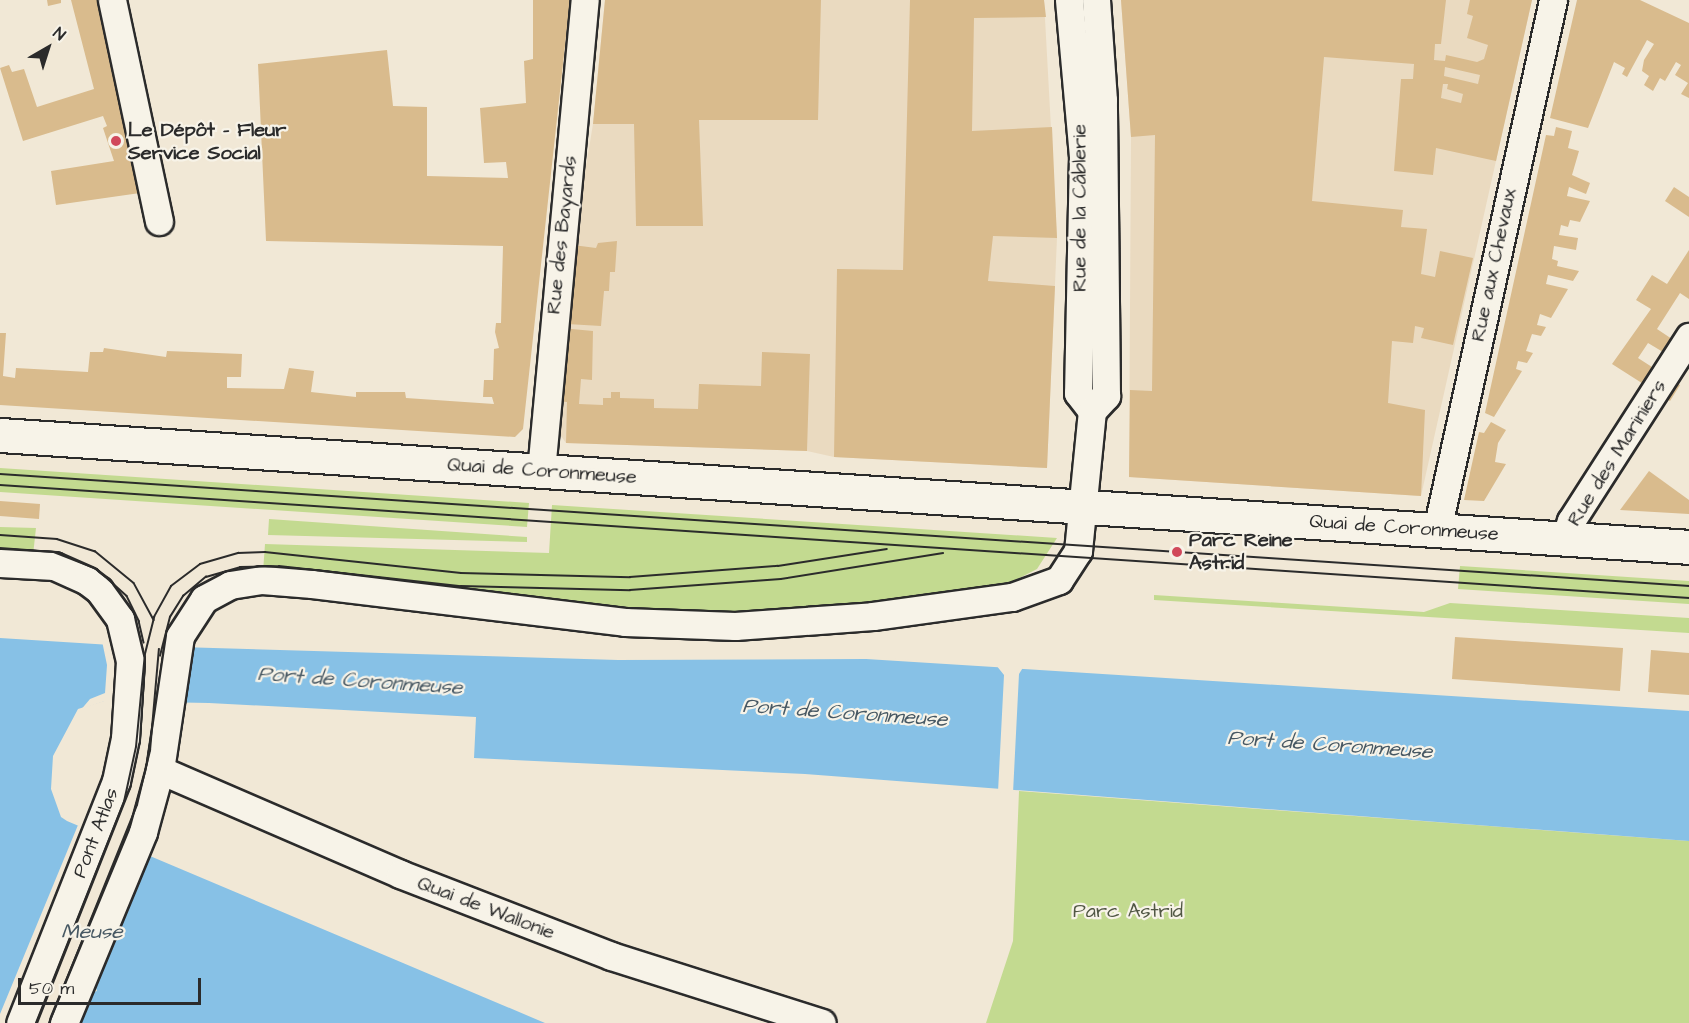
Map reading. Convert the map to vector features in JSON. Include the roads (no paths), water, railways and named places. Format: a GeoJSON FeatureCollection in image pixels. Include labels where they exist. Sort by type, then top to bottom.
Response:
{"type":"FeatureCollection","features":[{"type":"Feature","properties":{"kind":"main road","name":"Quai de Coronmeuse"},"geometry":{"type":"LineString","coordinates":[[0,435],[1689,547]]}},
{"type":"Feature","properties":{"kind":"street"},"geometry":{"type":"LineString","coordinates":[[112,0],[159,221]]}},
{"type":"Feature","properties":{"kind":"street","name":"Rue des Bayards"},"geometry":{"type":"LineString","coordinates":[[541,471],[585,0]]}},
{"type":"Feature","properties":{"kind":"street","name":"Rue de la Câblerie"},"geometry":{"type":"LineString","coordinates":[[1069,0],[1083,156],[1078,393],[1092,411]]}},
{"type":"Feature","properties":{"kind":"street","name":"Rue de la Câblerie"},"geometry":{"type":"LineString","coordinates":[[1083,508],[1092,411],[1106,396],[1103,100],[1096,0]]}},
{"type":"Feature","properties":{"kind":"street","name":"Rue aux Chevaux"},"geometry":{"type":"LineString","coordinates":[[1437,530],[1552,0]]}},
{"type":"Feature","properties":{"kind":"street","name":"Rue des Mariniers"},"geometry":{"type":"LineString","coordinates":[[1565,539],[1571,521],[1689,336]]}},
{"type":"Feature","properties":{"kind":"street","name":"Pont Atlas"},"geometry":{"type":"LineString","coordinates":[[64,1023],[143,832],[160,770],[180,636],[198,605],[230,585],[262,580],[663,625],[771,625],[914,611],[1012,597],[1059,580],[1078,551],[1083,508]]}},
{"type":"Feature","properties":{"kind":"street","name":"Pont Atlas"},"geometry":{"type":"LineString","coordinates":[[0,563],[54,567],[87,581],[108,601],[126,633],[130,661],[127,716],[121,761],[105,816],[20,1023]]}},
{"type":"Feature","properties":{"kind":"street","name":"Quai de Wallonie"},"geometry":{"type":"LineString","coordinates":[[160,770],[400,874],[611,956],[822,1023]]}},
{"type":"Feature","properties":{"kind":"water","name":"Port de Coronmeuse"},"geometry":{"type":"Polygon","coordinates":[[[0,638],[111,645],[618,660],[866,659],[1689,711],[1689,841],[805,774],[474,758],[476,717],[209,703],[104,701],[78,709],[53,756],[51,789],[61,817],[545,1023],[0,1023],[0,638]]]}},
{"type":"Feature","properties":{"kind":"tram line"},"geometry":{"type":"LineString","coordinates":[[0,474],[1689,586]]}},
{"type":"Feature","properties":{"kind":"tram line"},"geometry":{"type":"LineString","coordinates":[[0,485],[1689,598]]}},
{"type":"Feature","properties":{"kind":"tram line"},"geometry":{"type":"LineString","coordinates":[[0,535],[57,539],[95,551],[134,583],[154,620]]}},
{"type":"Feature","properties":{"kind":"tram line"},"geometry":{"type":"LineString","coordinates":[[0,548],[54,552],[97,569],[127,596],[139,621],[144,642]]}},
{"type":"Feature","properties":{"kind":"tram line"},"geometry":{"type":"LineString","coordinates":[[36,1023],[124,802],[136,747],[145,654],[154,617],[171,586],[200,564],[238,553],[265,552],[461,573],[630,577],[778,566],[887,549]]}},
{"type":"Feature","properties":{"kind":"tram line"},"geometry":{"type":"LineString","coordinates":[[160,656],[170,617],[183,596],[206,577],[240,567],[279,566],[461,586],[630,590],[781,579],[943,553]]}},
{"type":"Feature","properties":{"kind":"tram line"},"geometry":{"type":"LineString","coordinates":[[49,1023],[137,805],[150,751],[159,649]]}},
{"type":"Feature","properties":{"kind":"place","name":"Le Dépôt - Fleur Service Social"},"geometry":{"type":"Point","coordinates":[116,141]}},
{"type":"Feature","properties":{"kind":"place","name":"Parc Reine Astrid"},"geometry":{"type":"Point","coordinates":[1177,552]}},
{"type":"Feature","properties":{"kind":"park label","name":"Parc Astrid"},"geometry":{"type":"Point","coordinates":[1128,911]}},
{"type":"Feature","properties":{"kind":"water label","name":"Meuse"},"geometry":{"type":"Point","coordinates":[92,932]}}]}
